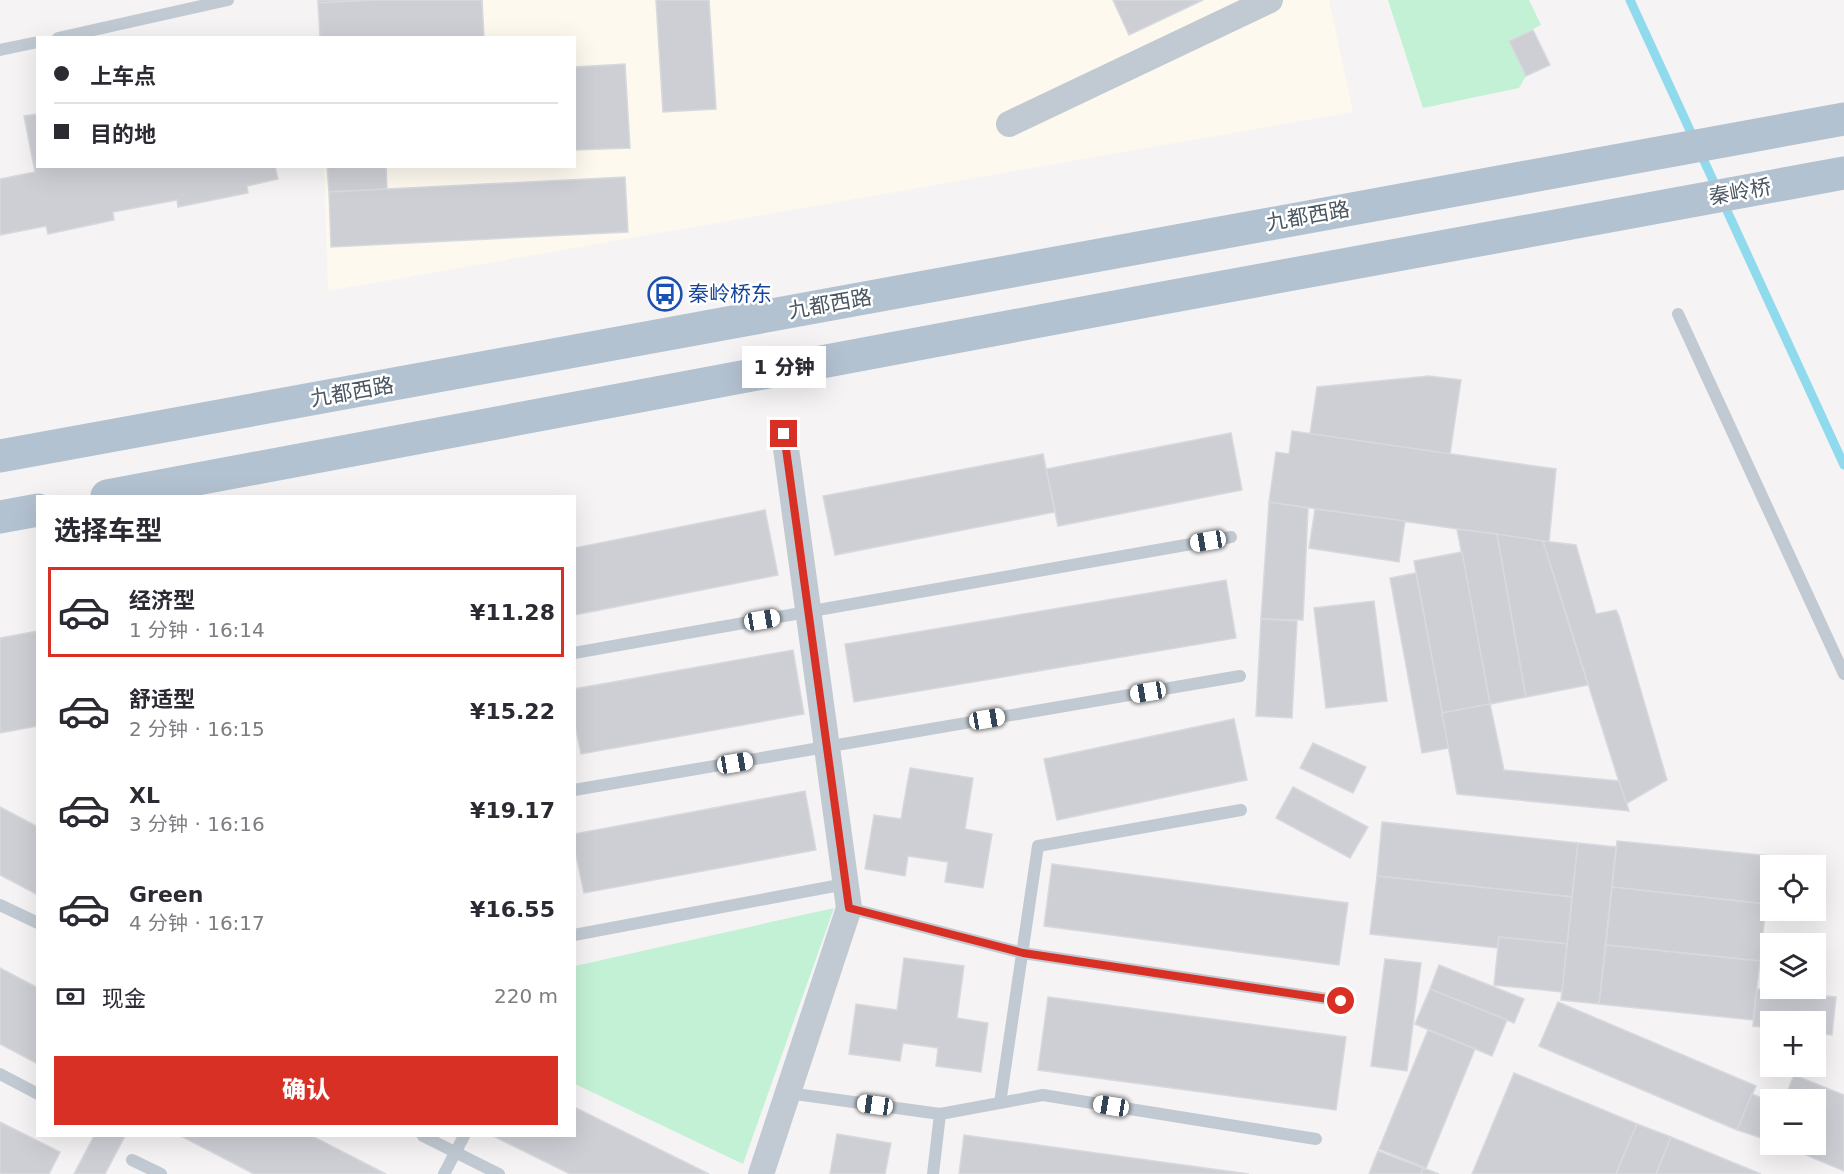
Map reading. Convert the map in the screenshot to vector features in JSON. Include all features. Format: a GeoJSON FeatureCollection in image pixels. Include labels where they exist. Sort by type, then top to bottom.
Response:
{"type":"FeatureCollection","features":[{"type":"Feature","properties":{"kind":"main road","name":"九都西路"},"geometry":{"type":"LineString","coordinates":[[0,456],[1844,119]]}},
{"type":"Feature","properties":{"kind":"main road","name":"秦岭桥"},"geometry":{"type":"LineString","coordinates":[[112,495],[1841,174]]}},
{"type":"Feature","properties":{"kind":"main road"},"geometry":{"type":"LineString","coordinates":[[0,517],[36,510]]}},
{"type":"Feature","properties":{"kind":"street"},"geometry":{"type":"LineString","coordinates":[[1009,124],[1270,0]]}},
{"type":"Feature","properties":{"kind":"street"},"geometry":{"type":"LineString","coordinates":[[761,1174],[788,1093],[847,896],[784,434]]}},
{"type":"Feature","properties":{"kind":"lane"},"geometry":{"type":"LineString","coordinates":[[67,36],[228,0]]}},
{"type":"Feature","properties":{"kind":"lane"},"geometry":{"type":"LineString","coordinates":[[0,50],[36,42]]}},
{"type":"Feature","properties":{"kind":"lane"},"geometry":{"type":"LineString","coordinates":[[1678,314],[1844,674]]}},
{"type":"Feature","properties":{"kind":"lane"},"geometry":{"type":"LineString","coordinates":[[576,653],[1231,537]]}},
{"type":"Feature","properties":{"kind":"lane"},"geometry":{"type":"LineString","coordinates":[[576,790],[1240,676]]}},
{"type":"Feature","properties":{"kind":"lane"},"geometry":{"type":"LineString","coordinates":[[1000,1103],[1038,846],[1241,810]]}},
{"type":"Feature","properties":{"kind":"lane"},"geometry":{"type":"LineString","coordinates":[[576,935],[847,896],[1023,953],[1341,1001]]}},
{"type":"Feature","properties":{"kind":"lane"},"geometry":{"type":"LineString","coordinates":[[0,905],[36,922]]}},
{"type":"Feature","properties":{"kind":"lane"},"geometry":{"type":"LineString","coordinates":[[0,1074],[36,1093]]}},
{"type":"Feature","properties":{"kind":"lane"},"geometry":{"type":"LineString","coordinates":[[788,1093],[940,1114],[1043,1095],[1316,1139]]}},
{"type":"Feature","properties":{"kind":"lane"},"geometry":{"type":"LineString","coordinates":[[933,1174],[940,1114]]}},
{"type":"Feature","properties":{"kind":"lane"},"geometry":{"type":"LineString","coordinates":[[425,1137],[499,1174]]}},
{"type":"Feature","properties":{"kind":"lane"},"geometry":{"type":"LineString","coordinates":[[444,1174],[463,1137]]}},
{"type":"Feature","properties":{"kind":"lane"},"geometry":{"type":"LineString","coordinates":[[132,1160],[161,1174]]}},
{"type":"Feature","properties":{"kind":"shaded area"},"geometry":{"type":"Polygon","coordinates":[[[318,0],[1329,0],[1353,112],[328,291],[324,168],[576,168],[576,36],[319,36],[318,0]]]}},
{"type":"Feature","properties":{"kind":"green space"},"geometry":{"type":"Polygon","coordinates":[[[1388,0],[1529,0],[1541,25],[1510,41],[1526,76],[1519,88],[1423,108],[1388,0]]]}},
{"type":"Feature","properties":{"kind":"green space"},"geometry":{"type":"Polygon","coordinates":[[[834,908],[743,1164],[576,1084],[576,966],[834,908]]]}},
{"type":"Feature","properties":{"kind":"building"},"geometry":{"type":"Polygon","coordinates":[[[318,0],[374,0],[318,3],[318,0]]]}},
{"type":"Feature","properties":{"kind":"building"},"geometry":{"type":"Polygon","coordinates":[[[374,0],[482,0],[484,36],[320,36],[318,3],[374,0]]]}},
{"type":"Feature","properties":{"kind":"building"},"geometry":{"type":"Polygon","coordinates":[[[656,0],[709,0],[716,109],[663,112],[656,0]]]}},
{"type":"Feature","properties":{"kind":"building"},"geometry":{"type":"Polygon","coordinates":[[[1113,0],[1203,0],[1129,35],[1113,0]]]}},
{"type":"Feature","properties":{"kind":"building"},"geometry":{"type":"Polygon","coordinates":[[[1533,30],[1550,65],[1526,76],[1509,41],[1533,30]]]}},
{"type":"Feature","properties":{"kind":"building"},"geometry":{"type":"Polygon","coordinates":[[[625,64],[630,148],[576,150],[576,67],[625,64]]]}},
{"type":"Feature","properties":{"kind":"building"},"geometry":{"type":"Polygon","coordinates":[[[36,114],[36,168],[275,168],[278,179],[247,186],[248,193],[178,207],[177,200],[113,212],[114,220],[48,234],[46,226],[0,235],[0,179],[35,172],[24,116],[36,114]]]}},
{"type":"Feature","properties":{"kind":"building"},"geometry":{"type":"Polygon","coordinates":[[[327,168],[386,168],[387,189],[329,192],[327,168]]]}},
{"type":"Feature","properties":{"kind":"building"},"geometry":{"type":"Polygon","coordinates":[[[625,177],[628,232],[331,247],[329,192],[625,177]]]}},
{"type":"Feature","properties":{"kind":"building"},"geometry":{"type":"Polygon","coordinates":[[[1429,376],[1461,380],[1450,454],[1310,434],[1317,387],[1429,376]]]}},
{"type":"Feature","properties":{"kind":"building"},"geometry":{"type":"Polygon","coordinates":[[[1292,431],[1556,469],[1549,542],[1269,502],[1276,452],[1289,454],[1292,431]]]}},
{"type":"Feature","properties":{"kind":"building"},"geometry":{"type":"Polygon","coordinates":[[[1231,433],[1242,490],[1058,526],[1046,469],[1231,433]]]}},
{"type":"Feature","properties":{"kind":"building"},"geometry":{"type":"Polygon","coordinates":[[[1043,454],[1055,512],[835,555],[823,496],[1043,454]]]}},
{"type":"Feature","properties":{"kind":"building"},"geometry":{"type":"Polygon","coordinates":[[[1269,502],[1308,508],[1303,620],[1261,619],[1269,502]]]}},
{"type":"Feature","properties":{"kind":"building"},"geometry":{"type":"Polygon","coordinates":[[[1315,509],[1405,521],[1399,562],[1309,548],[1315,509]]]}},
{"type":"Feature","properties":{"kind":"building"},"geometry":{"type":"Polygon","coordinates":[[[765,510],[778,575],[576,615],[576,548],[765,510]]]}},
{"type":"Feature","properties":{"kind":"building"},"geometry":{"type":"Polygon","coordinates":[[[1457,529],[1497,534],[1526,697],[1490,704],[1457,529]]]}},
{"type":"Feature","properties":{"kind":"building"},"geometry":{"type":"Polygon","coordinates":[[[1497,534],[1543,541],[1588,685],[1526,697],[1497,534]]]}},
{"type":"Feature","properties":{"kind":"building"},"geometry":{"type":"Polygon","coordinates":[[[1543,541],[1576,545],[1596,614],[1616,610],[1619,616],[1667,780],[1626,804],[1543,541]]]}},
{"type":"Feature","properties":{"kind":"building"},"geometry":{"type":"Polygon","coordinates":[[[1462,552],[1490,704],[1442,713],[1414,561],[1462,552]]]}},
{"type":"Feature","properties":{"kind":"building"},"geometry":{"type":"Polygon","coordinates":[[[1416,573],[1449,748],[1422,753],[1390,578],[1416,573]]]}},
{"type":"Feature","properties":{"kind":"building"},"geometry":{"type":"Polygon","coordinates":[[[1226,580],[1236,638],[854,702],[845,644],[1226,580]]]}},
{"type":"Feature","properties":{"kind":"building"},"geometry":{"type":"Polygon","coordinates":[[[1374,601],[1387,701],[1326,708],[1314,608],[1374,601]]]}},
{"type":"Feature","properties":{"kind":"building"},"geometry":{"type":"Polygon","coordinates":[[[1261,619],[1297,621],[1292,718],[1256,716],[1261,619]]]}},
{"type":"Feature","properties":{"kind":"building"},"geometry":{"type":"Polygon","coordinates":[[[36,631],[36,726],[0,733],[0,638],[36,631]]]}},
{"type":"Feature","properties":{"kind":"building"},"geometry":{"type":"Polygon","coordinates":[[[793,650],[804,714],[581,754],[576,730],[576,689],[793,650]]]}},
{"type":"Feature","properties":{"kind":"building"},"geometry":{"type":"Polygon","coordinates":[[[1490,704],[1504,770],[1619,781],[1629,811],[1457,794],[1442,713],[1490,704]]]}},
{"type":"Feature","properties":{"kind":"building"},"geometry":{"type":"Polygon","coordinates":[[[1234,719],[1247,780],[1057,820],[1044,759],[1234,719]]]}},
{"type":"Feature","properties":{"kind":"building"},"geometry":{"type":"Polygon","coordinates":[[[1313,743],[1366,767],[1353,793],[1300,768],[1313,743]]]}},
{"type":"Feature","properties":{"kind":"building"},"geometry":{"type":"Polygon","coordinates":[[[910,768],[973,778],[965,829],[992,834],[983,888],[945,882],[948,862],[908,856],[905,876],[865,869],[874,815],[901,819],[910,768]]]}},
{"type":"Feature","properties":{"kind":"building"},"geometry":{"type":"Polygon","coordinates":[[[1293,787],[1368,827],[1350,858],[1276,818],[1293,787]]]}},
{"type":"Feature","properties":{"kind":"building"},"geometry":{"type":"Polygon","coordinates":[[[805,791],[816,850],[584,893],[576,855],[576,834],[805,791]]]}},
{"type":"Feature","properties":{"kind":"building"},"geometry":{"type":"Polygon","coordinates":[[[0,807],[36,826],[36,894],[0,875],[0,807]]]}},
{"type":"Feature","properties":{"kind":"building"},"geometry":{"type":"Polygon","coordinates":[[[1382,822],[1578,843],[1572,897],[1377,876],[1382,822]]]}},
{"type":"Feature","properties":{"kind":"building"},"geometry":{"type":"Polygon","coordinates":[[[1617,841],[1761,855],[1760,903],[1612,887],[1617,841]]]}},
{"type":"Feature","properties":{"kind":"building"},"geometry":{"type":"Polygon","coordinates":[[[1578,843],[1616,847],[1599,1004],[1561,1000],[1578,843]]]}},
{"type":"Feature","properties":{"kind":"building"},"geometry":{"type":"Polygon","coordinates":[[[1052,864],[1348,903],[1339,965],[1044,926],[1052,864]]]}},
{"type":"Feature","properties":{"kind":"building"},"geometry":{"type":"Polygon","coordinates":[[[1377,876],[1572,897],[1567,944],[1499,937],[1498,948],[1370,934],[1377,876]]]}},
{"type":"Feature","properties":{"kind":"building"},"geometry":{"type":"Polygon","coordinates":[[[1612,887],[1760,903],[1760,921],[1764,921],[1763,933],[1760,933],[1760,961],[1606,945],[1612,887]]]}},
{"type":"Feature","properties":{"kind":"building"},"geometry":{"type":"Polygon","coordinates":[[[1499,937],[1567,944],[1562,992],[1494,985],[1499,937]]]}},
{"type":"Feature","properties":{"kind":"building"},"geometry":{"type":"Polygon","coordinates":[[[1606,945],[1760,961],[1753,1020],[1599,1004],[1606,945]]]}},
{"type":"Feature","properties":{"kind":"building"},"geometry":{"type":"Polygon","coordinates":[[[904,958],[964,966],[957,1018],[988,1023],[981,1072],[936,1066],[938,1048],[903,1043],[900,1061],[849,1054],[856,1004],[897,1010],[904,958]]]}},
{"type":"Feature","properties":{"kind":"building"},"geometry":{"type":"Polygon","coordinates":[[[1385,959],[1421,963],[1407,1071],[1371,1066],[1385,959]]]}},
{"type":"Feature","properties":{"kind":"building"},"geometry":{"type":"Polygon","coordinates":[[[1439,965],[1524,999],[1514,1023],[1430,989],[1439,965]]]}},
{"type":"Feature","properties":{"kind":"building"},"geometry":{"type":"Polygon","coordinates":[[[0,968],[36,987],[36,1063],[0,1044],[0,968]]]}},
{"type":"Feature","properties":{"kind":"building"},"geometry":{"type":"Polygon","coordinates":[[[1430,989],[1507,1020],[1492,1056],[1415,1024],[1430,989]]]}},
{"type":"Feature","properties":{"kind":"building"},"geometry":{"type":"Polygon","coordinates":[[[1757,989],[1760,989],[1760,999],[1836,997],[1832,1035],[1826,1034],[1826,1011],[1760,1011],[1760,1027],[1753,1026],[1757,989]]]}},
{"type":"Feature","properties":{"kind":"building"},"geometry":{"type":"Polygon","coordinates":[[[1048,997],[1346,1037],[1336,1110],[1038,1070],[1048,997]]]}},
{"type":"Feature","properties":{"kind":"building"},"geometry":{"type":"Polygon","coordinates":[[[1558,1002],[1756,1086],[1737,1130],[1539,1046],[1558,1002]]]}},
{"type":"Feature","properties":{"kind":"building"},"geometry":{"type":"Polygon","coordinates":[[[1428,1030],[1475,1049],[1426,1168],[1379,1149],[1428,1030]]]}},
{"type":"Feature","properties":{"kind":"building"},"geometry":{"type":"Polygon","coordinates":[[[1514,1073],[1637,1124],[1616,1174],[1472,1174],[1514,1073]]]}},
{"type":"Feature","properties":{"kind":"building"},"geometry":{"type":"Polygon","coordinates":[[[1793,1077],[1799,1077],[1844,1095],[1844,1171],[1806,1155],[1826,1155],[1826,1089],[1788,1089],[1793,1077]]]}},
{"type":"Feature","properties":{"kind":"building"},"geometry":{"type":"Polygon","coordinates":[[[1752,1094],[1760,1097],[1760,1137],[1737,1130],[1752,1094]]]}},
{"type":"Feature","properties":{"kind":"building"},"geometry":{"type":"Polygon","coordinates":[[[576,1108],[709,1174],[570,1174],[495,1137],[576,1137],[576,1108]]]}},
{"type":"Feature","properties":{"kind":"building"},"geometry":{"type":"Polygon","coordinates":[[[0,1122],[60,1152],[49,1174],[0,1174],[0,1122]]]}},
{"type":"Feature","properties":{"kind":"building"},"geometry":{"type":"Polygon","coordinates":[[[1637,1124],[1671,1137],[1656,1174],[1616,1174],[1637,1124]]]}},
{"type":"Feature","properties":{"kind":"building"},"geometry":{"type":"Polygon","coordinates":[[[837,1134],[891,1143],[885,1174],[830,1174],[837,1134]]]}},
{"type":"Feature","properties":{"kind":"building"},"geometry":{"type":"Polygon","coordinates":[[[964,1135],[1249,1174],[959,1174],[964,1135]]]}},
{"type":"Feature","properties":{"kind":"building"},"geometry":{"type":"Polygon","coordinates":[[[93,1137],[124,1137],[105,1174],[74,1174],[93,1137]]]}},
{"type":"Feature","properties":{"kind":"building"},"geometry":{"type":"Polygon","coordinates":[[[183,1137],[314,1137],[386,1174],[254,1174],[183,1137]]]}},
{"type":"Feature","properties":{"kind":"building"},"geometry":{"type":"Polygon","coordinates":[[[1671,1137],[1761,1174],[1656,1174],[1671,1137]]]}},
{"type":"Feature","properties":{"kind":"building"},"geometry":{"type":"Polygon","coordinates":[[[1378,1151],[1423,1168],[1421,1174],[1369,1174],[1378,1151]]]}},
{"type":"Feature","properties":{"kind":"building"},"geometry":{"type":"Polygon","coordinates":[[[1423,1168],[1439,1174],[1421,1174],[1423,1168]]]}},
{"type":"Feature","properties":{"kind":"waterway"},"geometry":{"type":"LineString","coordinates":[[1630,0],[1844,465]]}},
{"type":"Feature","properties":{"kind":"place","name":"秦岭桥东"},"geometry":{"type":"Point","coordinates":[665,294]}},
{"type":"Feature","properties":{"kind":"route"},"geometry":{"type":"LineString","coordinates":[[784,434],[849,908],[1023,953],[1341,1001]]}}]}
